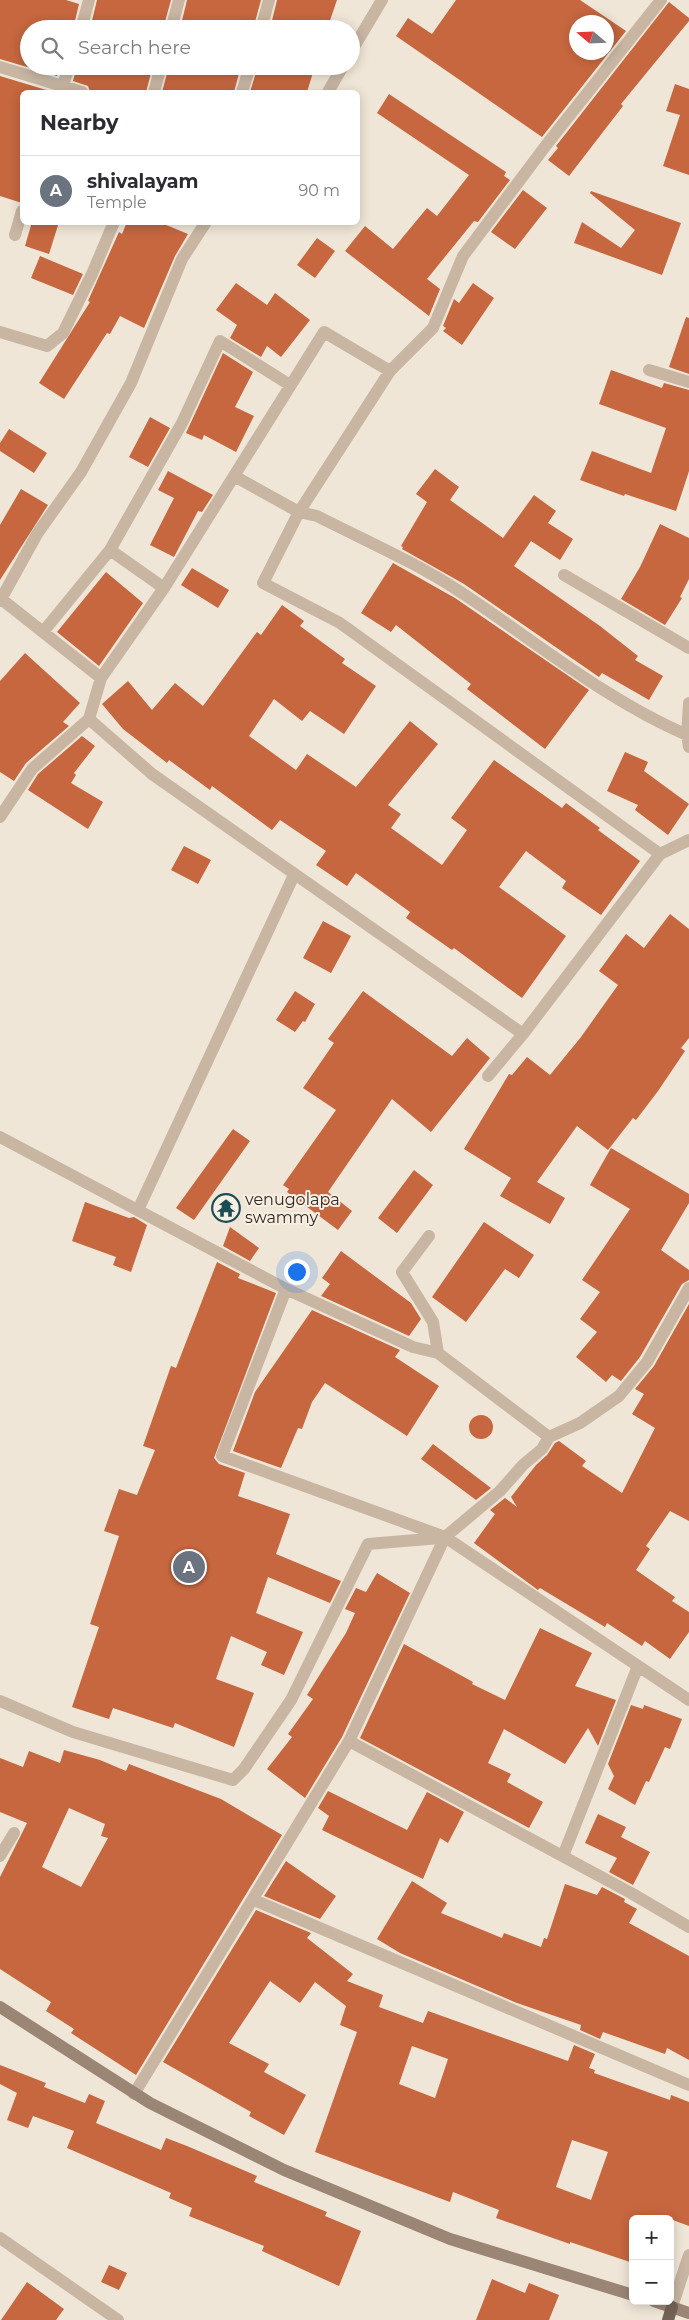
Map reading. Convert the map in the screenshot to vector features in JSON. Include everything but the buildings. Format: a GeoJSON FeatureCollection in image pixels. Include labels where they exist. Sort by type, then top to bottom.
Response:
{"type":"FeatureCollection","features":[{"type":"Feature","properties":{"kind":"main road"},"geometry":{"type":"LineString","coordinates":[[0,2007],[134,2094],[284,2170],[450,2239],[629,2294]]}},
{"type":"Feature","properties":{"kind":"main road"},"geometry":{"type":"LineString","coordinates":[[666,2305],[689,2313]]}},
{"type":"Feature","properties":{"kind":"main road"},"geometry":{"type":"LineString","coordinates":[[668,2320],[672,2307]]}},
{"type":"Feature","properties":{"kind":"street"},"geometry":{"type":"LineString","coordinates":[[83,20],[89,0]]}},
{"type":"Feature","properties":{"kind":"street"},"geometry":{"type":"LineString","coordinates":[[174,20],[179,0]]}},
{"type":"Feature","properties":{"kind":"street"},"geometry":{"type":"LineString","coordinates":[[263,20],[269,0]]}},
{"type":"Feature","properties":{"kind":"street"},"geometry":{"type":"LineString","coordinates":[[360,37],[382,0]]}},
{"type":"Feature","properties":{"kind":"street"},"geometry":{"type":"LineString","coordinates":[[660,854],[340,623],[263,583],[299,512],[390,371],[433,328],[463,256],[547,144],[661,0]]}},
{"type":"Feature","properties":{"kind":"street"},"geometry":{"type":"LineString","coordinates":[[0,67],[20,74]]}},
{"type":"Feature","properties":{"kind":"street"},"geometry":{"type":"LineString","coordinates":[[22,75],[62,90],[66,75]]}},
{"type":"Feature","properties":{"kind":"street"},"geometry":{"type":"LineString","coordinates":[[155,90],[159,75]]}},
{"type":"Feature","properties":{"kind":"street"},"geometry":{"type":"LineString","coordinates":[[243,90],[247,75]]}},
{"type":"Feature","properties":{"kind":"street"},"geometry":{"type":"LineString","coordinates":[[329,90],[338,75]]}},
{"type":"Feature","properties":{"kind":"street"},"geometry":{"type":"LineString","coordinates":[[14,235],[20,217]]}},
{"type":"Feature","properties":{"kind":"street"},"geometry":{"type":"LineString","coordinates":[[0,332],[47,346],[63,333],[92,274],[113,225]]}},
{"type":"Feature","properties":{"kind":"street"},"geometry":{"type":"LineString","coordinates":[[101,678],[1,600],[37,534],[81,472],[131,383],[182,259],[204,225]]}},
{"type":"Feature","properties":{"kind":"street"},"geometry":{"type":"LineString","coordinates":[[0,817],[32,769],[89,719],[101,678],[164,588],[324,332],[390,371]]}},
{"type":"Feature","properties":{"kind":"street"},"geometry":{"type":"LineString","coordinates":[[43,632],[110,550],[182,423],[220,341],[290,385]]}},
{"type":"Feature","properties":{"kind":"street"},"geometry":{"type":"LineString","coordinates":[[650,370],[689,382]]}},
{"type":"Feature","properties":{"kind":"street"},"geometry":{"type":"LineString","coordinates":[[234,476],[299,512],[317,516],[457,589],[596,685],[688,741],[689,703]]}},
{"type":"Feature","properties":{"kind":"street"},"geometry":{"type":"LineString","coordinates":[[110,550],[164,588]]}},
{"type":"Feature","properties":{"kind":"street"},"geometry":{"type":"LineString","coordinates":[[564,575],[689,648]]}},
{"type":"Feature","properties":{"kind":"street"},"geometry":{"type":"LineString","coordinates":[[89,719],[152,774],[523,1034]]}},
{"type":"Feature","properties":{"kind":"street"},"geometry":{"type":"LineString","coordinates":[[488,1076],[523,1034],[660,854],[689,840]]}},
{"type":"Feature","properties":{"kind":"street"},"geometry":{"type":"LineString","coordinates":[[138,1210],[294,874]]}},
{"type":"Feature","properties":{"kind":"street"},"geometry":{"type":"LineString","coordinates":[[0,1137],[286,1289],[413,1347],[438,1353],[549,1437]]}},
{"type":"Feature","properties":{"kind":"street"},"geometry":{"type":"LineString","coordinates":[[429,1236],[402,1272],[433,1322],[438,1353]]}},
{"type":"Feature","properties":{"kind":"street"},"geometry":{"type":"LineString","coordinates":[[134,2094],[254,1900],[349,1741],[445,1537],[500,1491],[523,1465],[542,1449],[549,1437],[580,1423],[619,1396],[647,1362],[689,1288]]}},
{"type":"Feature","properties":{"kind":"street"},"geometry":{"type":"LineString","coordinates":[[286,1289],[222,1456],[445,1537],[689,1700]]}},
{"type":"Feature","properties":{"kind":"street"},"geometry":{"type":"LineString","coordinates":[[0,1701],[73,1732],[233,1780],[244,1769],[291,1700],[368,1544],[445,1537]]}},
{"type":"Feature","properties":{"kind":"street"},"geometry":{"type":"LineString","coordinates":[[564,1856],[638,1666]]}},
{"type":"Feature","properties":{"kind":"street"},"geometry":{"type":"LineString","coordinates":[[349,1741],[564,1856],[689,1927]]}},
{"type":"Feature","properties":{"kind":"street"},"geometry":{"type":"LineString","coordinates":[[0,1856],[14,1833]]}},
{"type":"Feature","properties":{"kind":"street"},"geometry":{"type":"LineString","coordinates":[[254,1900],[689,2085]]}},
{"type":"Feature","properties":{"kind":"street"},"geometry":{"type":"LineString","coordinates":[[0,2238],[118,2320]]}},
{"type":"Feature","properties":{"kind":"street"},"geometry":{"type":"LineString","coordinates":[[672,2307],[689,2255]]}},
{"type":"Feature","properties":{"kind":"place","name":"venugolapa swammy"},"geometry":{"type":"Point","coordinates":[226,1208]}},
{"type":"Feature","properties":{"kind":"place","name":"shivalayam"},"geometry":{"type":"Point","coordinates":[189,1567]}}]}
